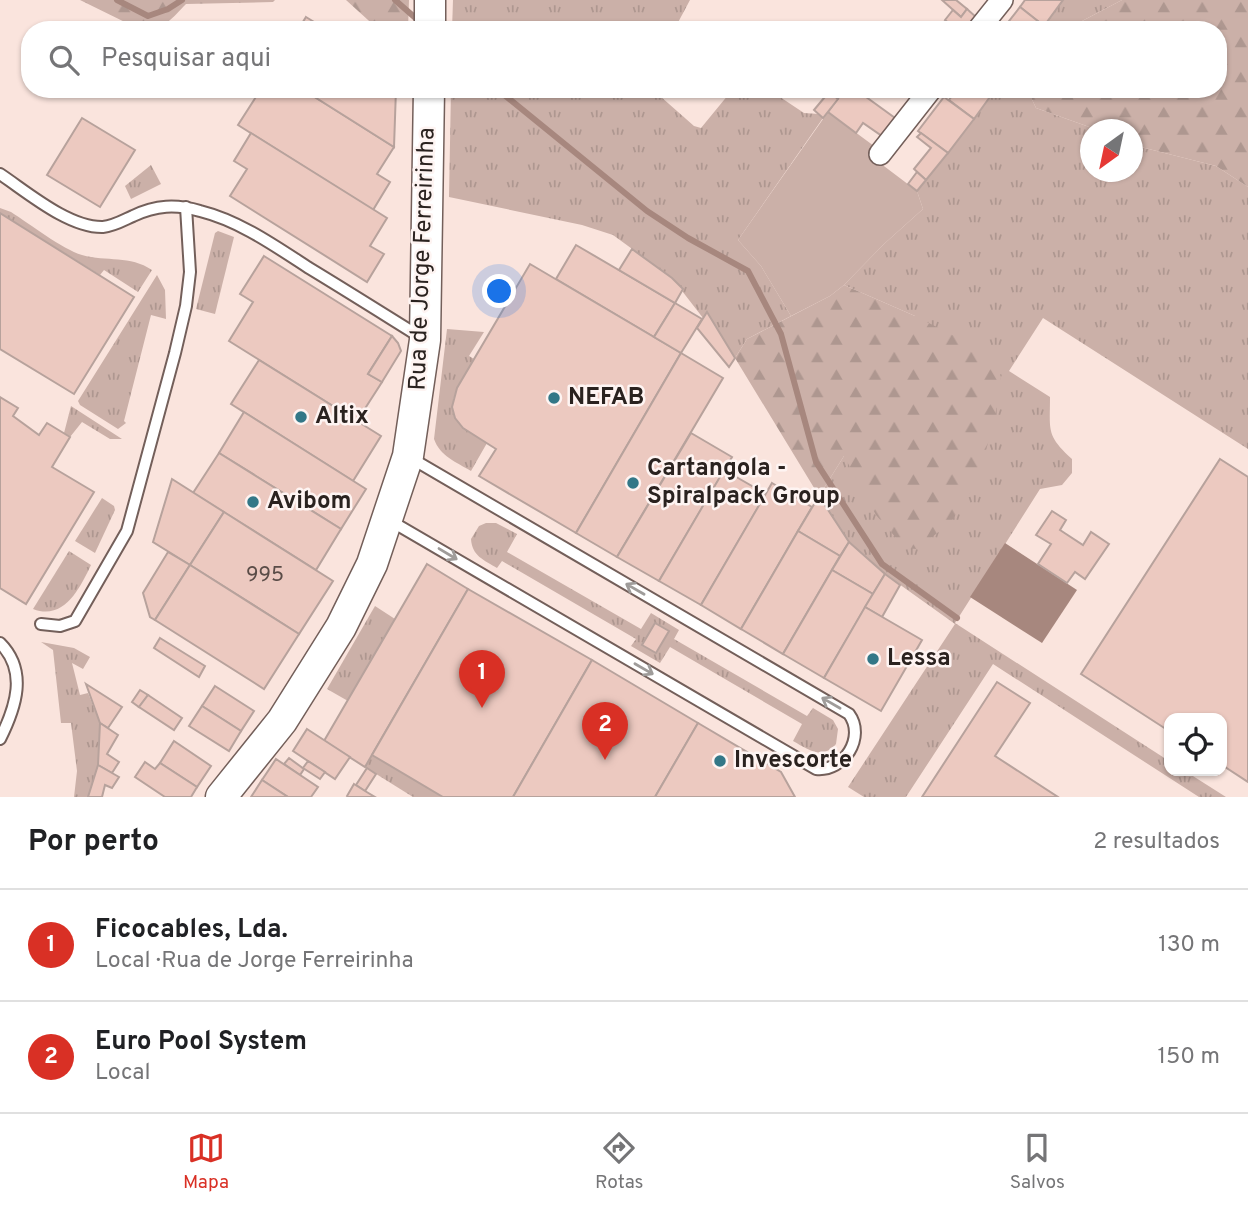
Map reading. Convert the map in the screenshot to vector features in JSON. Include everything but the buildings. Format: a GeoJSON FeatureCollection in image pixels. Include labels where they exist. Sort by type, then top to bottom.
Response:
{"type":"FeatureCollection","features":[{"type":"Feature","properties":{"kind":"street"},"geometry":{"type":"LineString","coordinates":[[985,21],[1002,0]]}},
{"type":"Feature","properties":{"kind":"street","name":"Rua de Jorge Ferreirinha"},"geometry":{"type":"LineString","coordinates":[[221,797],[282,722],[317,668],[372,564],[389,520],[408,456],[425,340],[429,98]]}},
{"type":"Feature","properties":{"kind":"street"},"geometry":{"type":"LineString","coordinates":[[880,154],[925,98]]}},
{"type":"Feature","properties":{"kind":"lane"},"geometry":{"type":"LineString","coordinates":[[0,174],[55,211],[95,226],[114,225],[150,208],[175,205],[205,212],[259,236],[425,340]]}},
{"type":"Feature","properties":{"kind":"lane"},"geometry":{"type":"LineString","coordinates":[[41,624],[60,626],[75,621],[127,531],[186,306],[190,254],[186,207]]}},
{"type":"Feature","properties":{"kind":"lane"},"geometry":{"type":"LineString","coordinates":[[389,520],[816,769],[823,770],[838,765],[855,740],[857,734],[849,714],[408,456]]}},
{"type":"Feature","properties":{"kind":"lane"},"geometry":{"type":"LineString","coordinates":[[0,643],[10,653],[18,682],[14,704],[0,739]]}},
{"type":"Feature","properties":{"kind":"green space"},"geometry":{"type":"Polygon","coordinates":[[[80,0],[275,0],[186,4],[168,21],[123,21],[80,0]]]}},
{"type":"Feature","properties":{"kind":"green space"},"geometry":{"type":"Polygon","coordinates":[[[346,0],[409,0],[408,21],[369,21],[346,0]]]}},
{"type":"Feature","properties":{"kind":"green space"},"geometry":{"type":"Polygon","coordinates":[[[453,0],[690,0],[679,21],[452,21],[453,0]]]}},
{"type":"Feature","properties":{"kind":"green space"},"geometry":{"type":"Polygon","coordinates":[[[1063,0],[1122,0],[1082,21],[1048,21],[1063,0]]]}},
{"type":"Feature","properties":{"kind":"green space"},"geometry":{"type":"Polygon","coordinates":[[[1122,0],[1248,0],[1248,187],[1216,166],[1143,148],[1143,119],[1080,119],[1080,124],[1036,108],[1031,98],[1227,98],[1227,21],[1082,21],[1122,0]]]}},
{"type":"Feature","properties":{"kind":"green space"},"geometry":{"type":"Polygon","coordinates":[[[451,98],[662,98],[694,126],[701,128],[726,98],[782,98],[804,113],[819,114],[823,118],[738,240],[761,266],[791,316],[747,339],[735,358],[707,313],[703,318],[672,278],[613,235],[582,225],[449,197],[451,98]]]}},
{"type":"Feature","properties":{"kind":"green space"},"geometry":{"type":"Polygon","coordinates":[[[988,98],[1031,98],[1036,108],[1080,124],[1080,182],[1143,182],[1143,148],[1216,166],[1248,187],[1248,449],[1043,318],[1009,371],[1050,397],[1051,432],[1072,459],[1072,473],[1062,485],[1040,489],[955,623],[1164,758],[1164,774],[993,664],[906,797],[864,797],[848,787],[955,624],[885,574],[849,542],[819,496],[844,456],[915,316],[844,285],[923,209],[917,191],[988,98]]]}},
{"type":"Feature","properties":{"kind":"green space"},"geometry":{"type":"Polygon","coordinates":[[[828,112],[874,146],[868,154],[917,191],[923,209],[844,285],[830,296],[791,316],[761,266],[738,240],[828,112]]]}},
{"type":"Feature","properties":{"kind":"green space"},"geometry":{"type":"Polygon","coordinates":[[[151,165],[161,184],[131,199],[125,186],[151,165]]]}},
{"type":"Feature","properties":{"kind":"green space"},"geometry":{"type":"Polygon","coordinates":[[[0,208],[11,212],[74,252],[91,257],[135,262],[152,270],[138,292],[104,270],[100,275],[0,213],[0,208]]]}},
{"type":"Feature","properties":{"kind":"green space"},"geometry":{"type":"Polygon","coordinates":[[[218,231],[234,237],[215,314],[196,309],[215,233],[218,231]]]}},
{"type":"Feature","properties":{"kind":"green space"},"geometry":{"type":"Polygon","coordinates":[[[157,275],[165,290],[166,319],[151,315],[124,421],[126,423],[118,429],[80,405],[78,401],[157,275]]]}},
{"type":"Feature","properties":{"kind":"green space"},"geometry":{"type":"Polygon","coordinates":[[[844,285],[915,316],[992,355],[1001,377],[995,417],[978,480],[951,522],[917,549],[905,548],[876,515],[844,456],[819,496],[735,358],[747,339],[830,296],[844,285]]]}},
{"type":"Feature","properties":{"kind":"green space"},"geometry":{"type":"Polygon","coordinates":[[[447,329],[484,332],[469,356],[474,359],[454,397],[453,406],[461,424],[487,443],[471,471],[444,454],[434,439],[447,329]]]}},
{"type":"Feature","properties":{"kind":"green space"},"geometry":{"type":"Polygon","coordinates":[[[71,406],[122,439],[110,439],[82,422],[70,437],[64,433],[71,406]]]}},
{"type":"Feature","properties":{"kind":"green space"},"geometry":{"type":"Polygon","coordinates":[[[102,498],[114,506],[115,510],[95,553],[75,541],[102,498]]]}},
{"type":"Feature","properties":{"kind":"green space"},"geometry":{"type":"Polygon","coordinates":[[[496,523],[517,534],[507,552],[641,629],[651,613],[679,630],[674,639],[807,716],[813,708],[833,720],[838,729],[836,744],[826,752],[805,748],[793,741],[802,724],[670,647],[660,663],[631,646],[636,639],[502,561],[497,568],[483,560],[476,554],[471,539],[479,526],[496,523]]]}},
{"type":"Feature","properties":{"kind":"green space"},"geometry":{"type":"Polygon","coordinates":[[[69,551],[91,565],[82,583],[62,606],[54,610],[33,609],[69,551]]]}},
{"type":"Feature","properties":{"kind":"green space"},"geometry":{"type":"Polygon","coordinates":[[[375,606],[395,619],[348,701],[327,689],[375,606]]]}},
{"type":"Feature","properties":{"kind":"green space"},"geometry":{"type":"Polygon","coordinates":[[[41,642],[74,648],[90,657],[83,669],[72,663],[80,695],[88,693],[100,723],[98,765],[88,797],[74,797],[77,771],[71,723],[61,723],[53,650],[41,642]]]}},
{"type":"Feature","properties":{"kind":"green space"},"geometry":{"type":"Polygon","coordinates":[[[372,755],[443,797],[413,797],[365,767],[372,755]]]}},
{"type":"Feature","properties":{"kind":"green space"},"geometry":{"type":"Polygon","coordinates":[[[1166,776],[1193,776],[1226,797],[1199,797],[1166,776]]]}},
{"type":"Feature","properties":{"kind":"shaded area"},"geometry":{"type":"Polygon","coordinates":[[[1005,543],[1077,590],[1042,643],[970,597],[1005,543]]]}},
{"type":"Feature","properties":{"kind":"waterway"},"geometry":{"type":"LineString","coordinates":[[117,0],[148,16],[168,9],[182,0]]}},
{"type":"Feature","properties":{"kind":"waterway"},"geometry":{"type":"LineString","coordinates":[[395,0],[419,21]]}},
{"type":"Feature","properties":{"kind":"waterway"},"geometry":{"type":"LineString","coordinates":[[508,98],[647,211],[688,238],[748,271],[781,334],[816,462],[882,564],[957,618]]}},
{"type":"Feature","properties":{"kind":"place","name":"NEFAB"},"geometry":{"type":"Point","coordinates":[554,398]}},
{"type":"Feature","properties":{"kind":"place","name":"Altix"},"geometry":{"type":"Point","coordinates":[301,417]}},
{"type":"Feature","properties":{"kind":"place","name":"Cartangola - Spiralpack Group"},"geometry":{"type":"Point","coordinates":[633,483]}},
{"type":"Feature","properties":{"kind":"place","name":"Avibom"},"geometry":{"type":"Point","coordinates":[253,502]}},
{"type":"Feature","properties":{"kind":"place","name":"Lessa"},"geometry":{"type":"Point","coordinates":[873,659]}},
{"type":"Feature","properties":{"kind":"place","name":"Ficocables, Lda."},"geometry":{"type":"Point","coordinates":[482,708]}},
{"type":"Feature","properties":{"kind":"place","name":"Euro Pool System"},"geometry":{"type":"Point","coordinates":[605,760]}},
{"type":"Feature","properties":{"kind":"place","name":"Invescorte"},"geometry":{"type":"Point","coordinates":[720,761]}}]}
